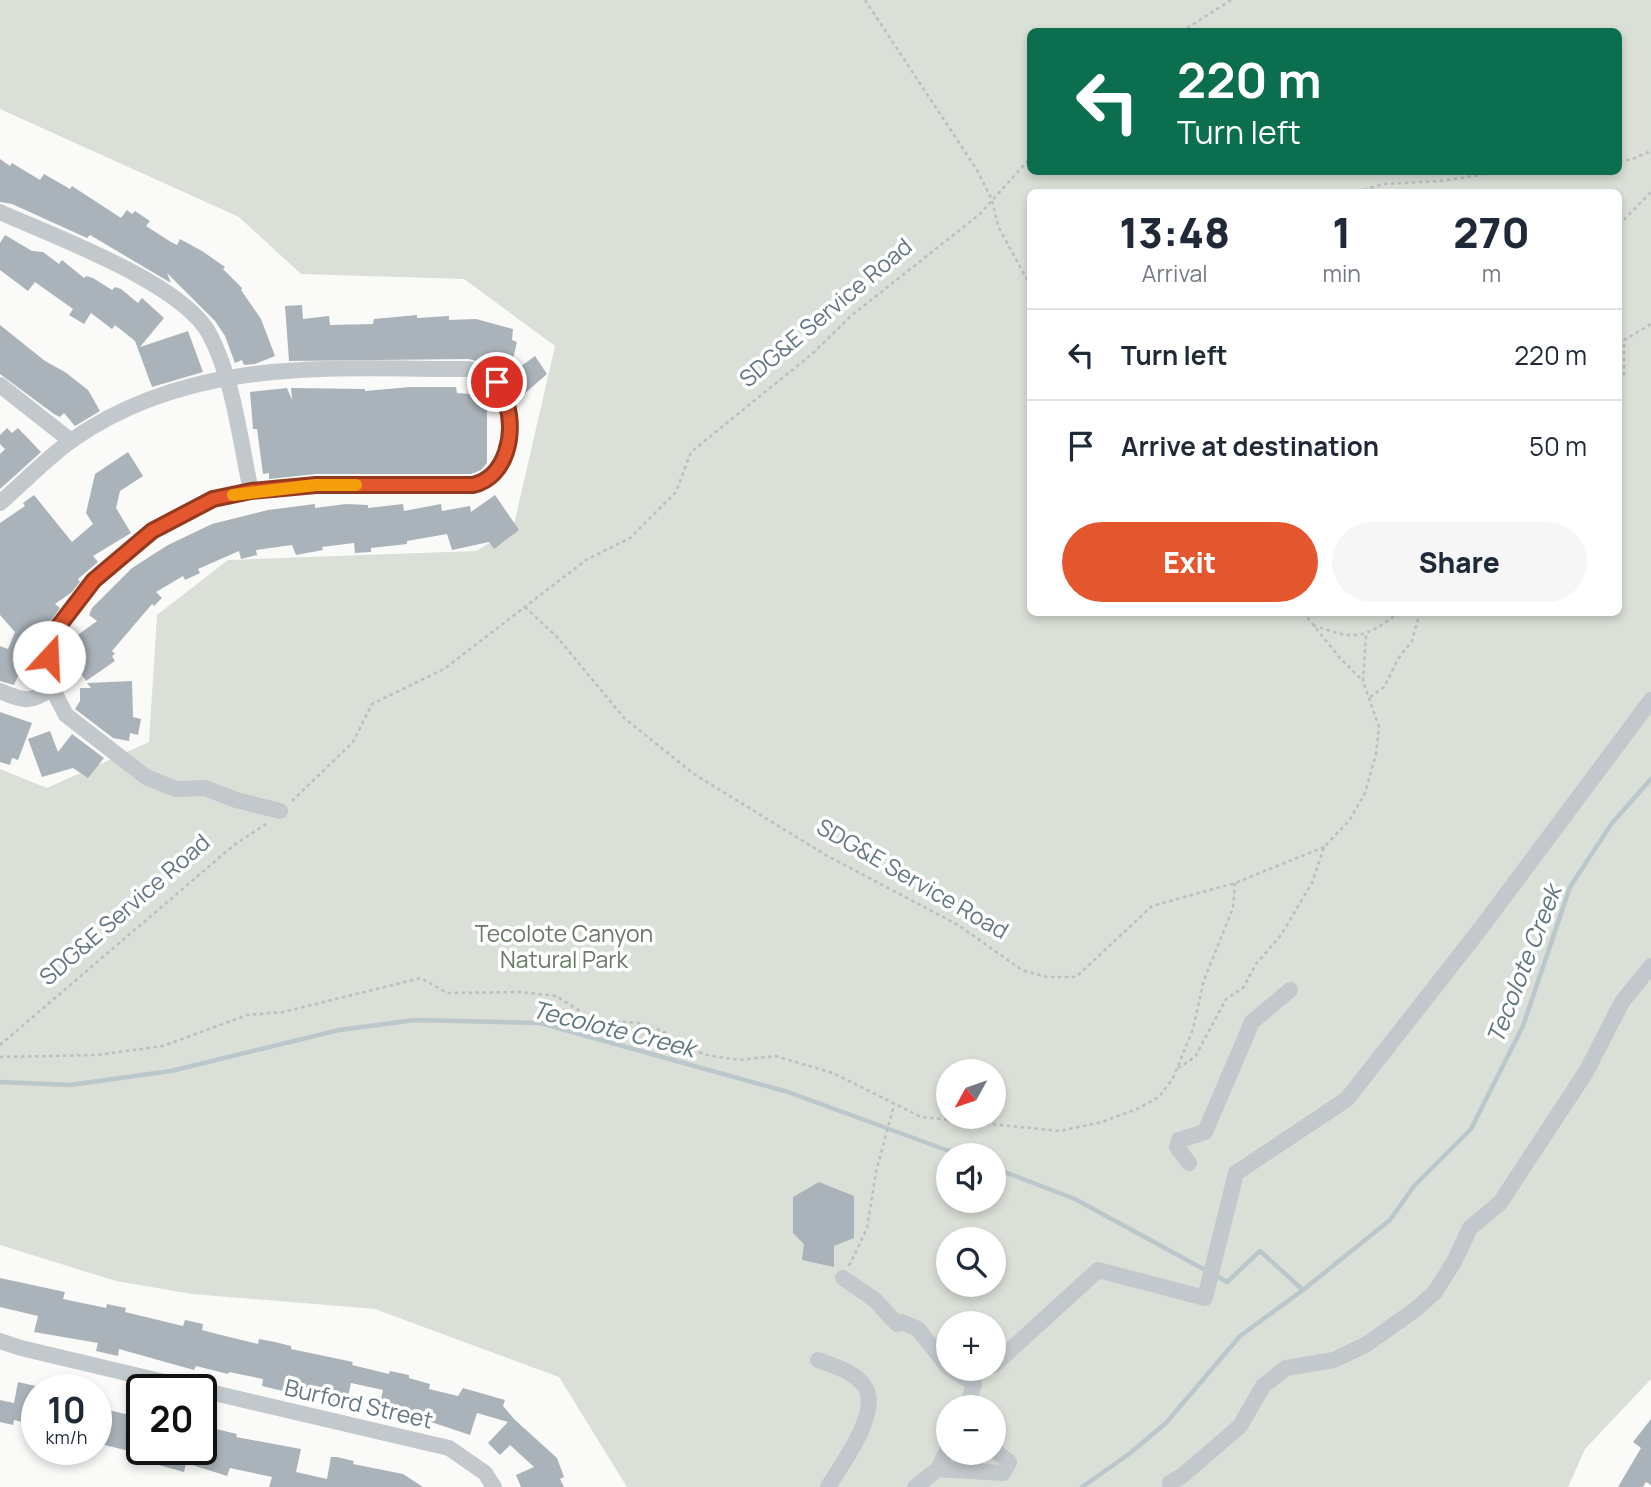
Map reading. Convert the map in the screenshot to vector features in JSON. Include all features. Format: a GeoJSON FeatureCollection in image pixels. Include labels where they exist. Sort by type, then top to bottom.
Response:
{"type":"FeatureCollection","features":[{"type":"Feature","properties":{"kind":"street"},"geometry":{"type":"LineString","coordinates":[[0,212],[155,284],[181,300],[209,333],[226,377],[251,491]]}},
{"type":"Feature","properties":{"kind":"street"},"geometry":{"type":"LineString","coordinates":[[0,503],[71,441],[102,421],[149,399],[192,384],[283,369],[469,369],[488,374],[497,382],[507,403],[510,441],[499,469],[486,482],[473,485],[316,485],[251,491],[213,499],[152,531],[94,580],[58,627],[49,657],[52,688],[66,715],[146,777],[176,789],[205,788],[236,800],[280,811]]}},
{"type":"Feature","properties":{"kind":"street"},"geometry":{"type":"LineString","coordinates":[[0,385],[71,441]]}},
{"type":"Feature","properties":{"kind":"street"},"geometry":{"type":"LineString","coordinates":[[0,691],[23,701],[39,697],[52,688]]}},
{"type":"Feature","properties":{"kind":"street"},"geometry":{"type":"LineString","coordinates":[[1006,1354],[1098,1270],[1205,1298],[1236,1173],[1347,1098],[1481,928],[1651,700]]}},
{"type":"Feature","properties":{"kind":"street"},"geometry":{"type":"LineString","coordinates":[[1170,1487],[1170,1483],[1182,1476],[1240,1426],[1263,1386],[1286,1368],[1334,1360],[1367,1344],[1416,1310],[1435,1292],[1454,1262],[1470,1228],[1500,1203],[1586,1072],[1622,1002],[1651,966]]}},
{"type":"Feature","properties":{"kind":"street"},"geometry":{"type":"LineString","coordinates":[[1189,1163],[1177,1147],[1180,1140],[1205,1132],[1252,1023],[1290,990]]}},
{"type":"Feature","properties":{"kind":"street"},"geometry":{"type":"LineString","coordinates":[[843,1278],[875,1300],[897,1324],[902,1322],[918,1329],[936,1352]]}},
{"type":"Feature","properties":{"kind":"street","name":"Burford Street"},"geometry":{"type":"LineString","coordinates":[[0,1341],[135,1374]]}},
{"type":"Feature","properties":{"kind":"street"},"geometry":{"type":"LineString","coordinates":[[818,1360],[845,1370],[865,1386],[868,1411],[864,1426],[828,1487]]}},
{"type":"Feature","properties":{"kind":"street"},"geometry":{"type":"LineString","coordinates":[[969,1381],[974,1384]]}},
{"type":"Feature","properties":{"kind":"street"},"geometry":{"type":"LineString","coordinates":[[971,1395],[977,1381]]}},
{"type":"Feature","properties":{"kind":"street","name":"Burford Street"},"geometry":{"type":"LineString","coordinates":[[217,1394],[449,1448],[485,1473],[494,1486]]}},
{"type":"Feature","properties":{"kind":"street"},"geometry":{"type":"LineString","coordinates":[[938,1469],[1003,1473],[1009,1462],[1006,1460]]}},
{"type":"Feature","properties":{"kind":"street"},"geometry":{"type":"LineString","coordinates":[[915,1487],[940,1465]]}},
{"type":"Feature","properties":{"kind":"path"},"geometry":{"type":"LineString","coordinates":[[865,0],[977,170],[992,200],[998,226],[1027,277]]}},
{"type":"Feature","properties":{"kind":"path"},"geometry":{"type":"LineString","coordinates":[[1187,28],[1231,0]]}},
{"type":"Feature","properties":{"kind":"path"},"geometry":{"type":"LineString","coordinates":[[1622,160],[1630,160],[1651,151]]}},
{"type":"Feature","properties":{"kind":"path","name":"SDG&E Service Road"},"geometry":{"type":"LineString","coordinates":[[0,1045],[234,845],[265,825],[353,742],[372,704],[443,669],[586,561],[630,538],[676,492],[691,452],[813,354],[852,315],[980,214],[1027,161]]}},
{"type":"Feature","properties":{"kind":"path"},"geometry":{"type":"LineString","coordinates":[[1367,189],[1384,184],[1442,181],[1479,175]]}},
{"type":"Feature","properties":{"kind":"path"},"geometry":{"type":"LineString","coordinates":[[1622,222],[1651,192]]}},
{"type":"Feature","properties":{"kind":"path"},"geometry":{"type":"LineString","coordinates":[[1622,377],[1624,340],[1651,324]]}},
{"type":"Feature","properties":{"kind":"path","name":"SDG&E Service Road"},"geometry":{"type":"LineString","coordinates":[[524,606],[558,638],[624,718],[694,774],[824,854],[958,925],[1022,970],[1047,978],[1076,977],[1152,906],[1235,883],[1324,847]]}},
{"type":"Feature","properties":{"kind":"path"},"geometry":{"type":"LineString","coordinates":[[1178,1068],[1195,1057],[1226,999],[1243,988],[1256,964],[1281,935],[1312,883],[1324,847],[1349,821],[1364,793],[1376,754],[1379,727],[1363,681],[1306,616]]}},
{"type":"Feature","properties":{"kind":"path"},"geometry":{"type":"LineString","coordinates":[[1313,625],[1338,634],[1366,635],[1394,616]]}},
{"type":"Feature","properties":{"kind":"path"},"geometry":{"type":"LineString","coordinates":[[1370,697],[1384,687],[1398,659],[1412,640],[1419,616]]}},
{"type":"Feature","properties":{"kind":"path"},"geometry":{"type":"LineString","coordinates":[[1363,681],[1366,635]]}},
{"type":"Feature","properties":{"kind":"path"},"geometry":{"type":"LineString","coordinates":[[0,1057],[97,1055],[163,1045],[247,1015],[283,1012],[421,978],[447,993],[521,992],[556,996],[593,1020],[639,1023],[663,1031],[684,1047],[707,1055],[739,1060],[775,1056],[833,1073],[921,1117],[1060,1131],[1102,1122],[1159,1097],[1178,1068],[1193,1029],[1204,980],[1233,908],[1235,883]]}},
{"type":"Feature","properties":{"kind":"path"},"geometry":{"type":"LineString","coordinates":[[843,1278],[867,1228],[876,1172],[894,1104]]}},
{"type":"Feature","properties":{"kind":"green space","name":"Tecolote Canyon Natural Park"},"geometry":{"type":"Polygon","coordinates":[[[0,0],[1651,0],[1651,1379],[1585,1449],[1568,1487],[627,1487],[559,1377],[375,1309],[192,1294],[116,1281],[0,1245],[0,769],[47,788],[149,742],[157,615],[228,560],[476,551],[513,529],[555,346],[464,279],[301,274],[239,217],[0,109],[0,0]]]}},
{"type":"Feature","properties":{"kind":"building"},"geometry":{"type":"Polygon","coordinates":[[[0,159],[40,180],[44,174],[70,189],[72,186],[121,218],[127,210],[132,214],[135,211],[150,221],[146,226],[171,242],[177,245],[180,239],[225,267],[223,269],[242,288],[261,319],[275,356],[255,364],[244,365],[242,360],[235,363],[225,336],[215,321],[167,273],[171,283],[90,235],[87,238],[12,204],[0,202],[0,159]]]}},
{"type":"Feature","properties":{"kind":"building"},"geometry":{"type":"Polygon","coordinates":[[[5,235],[32,251],[43,252],[59,264],[62,260],[84,278],[93,278],[112,290],[115,287],[121,289],[138,303],[142,298],[164,318],[140,347],[188,331],[203,372],[152,387],[135,341],[115,325],[112,329],[91,313],[84,324],[69,315],[73,309],[35,282],[28,291],[0,270],[0,243],[5,235]]]}},
{"type":"Feature","properties":{"kind":"building"},"geometry":{"type":"Polygon","coordinates":[[[302,305],[303,319],[329,316],[330,325],[373,324],[374,319],[417,315],[417,318],[449,316],[449,320],[476,319],[513,329],[512,340],[517,342],[510,371],[469,359],[289,361],[285,306],[302,305]]]}},
{"type":"Feature","properties":{"kind":"building"},"geometry":{"type":"Polygon","coordinates":[[[0,325],[45,361],[88,390],[100,411],[75,426],[64,413],[60,417],[54,414],[0,374],[0,325]]]}},
{"type":"Feature","properties":{"kind":"building"},"geometry":{"type":"Polygon","coordinates":[[[535,356],[547,374],[524,394],[514,381],[522,374],[513,372],[535,356]]]}},
{"type":"Feature","properties":{"kind":"building"},"geometry":{"type":"Polygon","coordinates":[[[456,387],[457,393],[482,395],[487,399],[487,463],[481,470],[471,474],[316,474],[269,479],[269,473],[263,474],[257,429],[253,429],[250,392],[287,388],[292,400],[291,388],[365,391],[456,387]]]}},
{"type":"Feature","properties":{"kind":"building"},"geometry":{"type":"Polygon","coordinates":[[[7,428],[12,433],[18,428],[41,452],[0,489],[0,454],[5,449],[0,444],[0,435],[7,428]]]}},
{"type":"Feature","properties":{"kind":"building"},"geometry":{"type":"Polygon","coordinates":[[[128,452],[143,476],[120,491],[116,508],[131,533],[93,556],[98,562],[78,579],[80,582],[72,592],[55,604],[60,608],[52,619],[17,655],[26,658],[14,685],[0,681],[0,646],[8,649],[15,632],[0,615],[0,523],[25,506],[23,503],[34,495],[72,542],[93,524],[86,513],[95,474],[128,452]]]}},
{"type":"Feature","properties":{"kind":"building"},"geometry":{"type":"Polygon","coordinates":[[[495,495],[519,530],[494,549],[489,542],[452,550],[447,534],[407,541],[407,544],[371,548],[371,552],[355,553],[354,543],[322,547],[323,550],[296,555],[292,545],[256,550],[257,555],[241,559],[239,551],[198,569],[200,573],[185,580],[183,576],[156,592],[162,598],[154,606],[152,604],[112,651],[115,661],[86,681],[65,651],[64,645],[97,621],[89,615],[92,608],[132,568],[168,545],[212,524],[268,510],[315,504],[315,508],[346,504],[368,505],[368,508],[403,504],[404,511],[441,504],[442,511],[470,506],[471,512],[495,495]]]}},
{"type":"Feature","properties":{"kind":"building"},"geometry":{"type":"Polygon","coordinates":[[[132,681],[133,717],[141,719],[138,735],[130,733],[129,741],[113,738],[75,709],[80,701],[80,688],[91,688],[87,683],[132,681]]]}},
{"type":"Feature","properties":{"kind":"building"},"geometry":{"type":"Polygon","coordinates":[[[0,712],[32,723],[18,760],[12,758],[10,765],[0,762],[0,712]]]}},
{"type":"Feature","properties":{"kind":"building"},"geometry":{"type":"Polygon","coordinates":[[[50,731],[58,752],[72,734],[104,758],[88,778],[73,768],[42,777],[28,739],[50,731]]]}},
{"type":"Feature","properties":{"kind":"building"},"geometry":{"type":"Polygon","coordinates":[[[819,1182],[854,1196],[854,1238],[834,1246],[834,1267],[802,1260],[804,1244],[793,1233],[793,1197],[819,1182]]]}},
{"type":"Feature","properties":{"kind":"building"},"geometry":{"type":"Polygon","coordinates":[[[0,1278],[65,1292],[63,1299],[106,1308],[107,1304],[126,1308],[125,1312],[183,1326],[185,1320],[203,1324],[202,1330],[217,1334],[258,1344],[259,1339],[275,1342],[291,1346],[291,1349],[353,1362],[352,1365],[389,1374],[390,1371],[409,1375],[409,1378],[430,1384],[429,1389],[458,1396],[463,1388],[505,1400],[503,1406],[515,1420],[557,1458],[564,1477],[560,1479],[564,1487],[521,1487],[516,1475],[534,1467],[510,1445],[500,1455],[488,1443],[508,1422],[477,1413],[470,1435],[401,1412],[400,1417],[378,1412],[383,1390],[351,1383],[346,1405],[324,1400],[326,1395],[284,1386],[283,1391],[262,1386],[263,1379],[196,1366],[194,1370],[119,1349],[118,1356],[96,1351],[98,1343],[34,1332],[38,1316],[0,1307],[0,1278]]]}},
{"type":"Feature","properties":{"kind":"building"},"geometry":{"type":"Polygon","coordinates":[[[18,1382],[21,1383],[21,1422],[14,1420],[13,1425],[0,1422],[0,1400],[14,1403],[18,1382]]]}},
{"type":"Feature","properties":{"kind":"building"},"geometry":{"type":"Polygon","coordinates":[[[112,1411],[126,1414],[126,1450],[112,1447],[112,1411]]]}},
{"type":"Feature","properties":{"kind":"building"},"geometry":{"type":"Polygon","coordinates":[[[1651,1419],[1651,1485],[1646,1482],[1643,1487],[1618,1487],[1641,1448],[1633,1442],[1651,1419]]]}},
{"type":"Feature","properties":{"kind":"building"},"geometry":{"type":"Polygon","coordinates":[[[217,1429],[237,1434],[236,1437],[301,1449],[296,1472],[327,1479],[331,1457],[337,1457],[354,1461],[353,1464],[403,1474],[423,1487],[269,1487],[272,1477],[230,1468],[227,1476],[192,1465],[217,1465],[217,1429]]]}},
{"type":"Feature","properties":{"kind":"building"},"geometry":{"type":"Polygon","coordinates":[[[158,1465],[186,1465],[184,1472],[158,1465]]]}},
{"type":"Feature","properties":{"kind":"waterway","name":"Tecolote Creek"},"geometry":{"type":"LineString","coordinates":[[1215,1275],[1227,1282],[1260,1251],[1303,1290],[1390,1220],[1414,1186],[1471,1129],[1523,1026],[1570,887],[1612,823],[1651,779]]}},
{"type":"Feature","properties":{"kind":"waterway","name":"Tecolote Creek"},"geometry":{"type":"LineString","coordinates":[[0,1082],[70,1085],[171,1071],[339,1030],[415,1020],[540,1023],[788,1092],[936,1146]]}},
{"type":"Feature","properties":{"kind":"waterway","name":"Tecolote Creek"},"geometry":{"type":"LineString","coordinates":[[1006,1173],[1075,1199],[1207,1271]]}},
{"type":"Feature","properties":{"kind":"waterway"},"geometry":{"type":"LineString","coordinates":[[1082,1487],[1129,1454],[1166,1423],[1240,1336],[1303,1290]]}},
{"type":"Feature","properties":{"kind":"slow traffic"},"geometry":{"type":"LineString","coordinates":[[233,495],[316,485],[356,485]]}},
{"type":"Feature","properties":{"kind":"route"},"geometry":{"type":"LineString","coordinates":[[49,657],[58,627],[94,580],[152,531],[213,499],[251,491],[316,485],[473,485],[486,482],[499,469],[510,441],[507,403],[497,382]]}}]}
